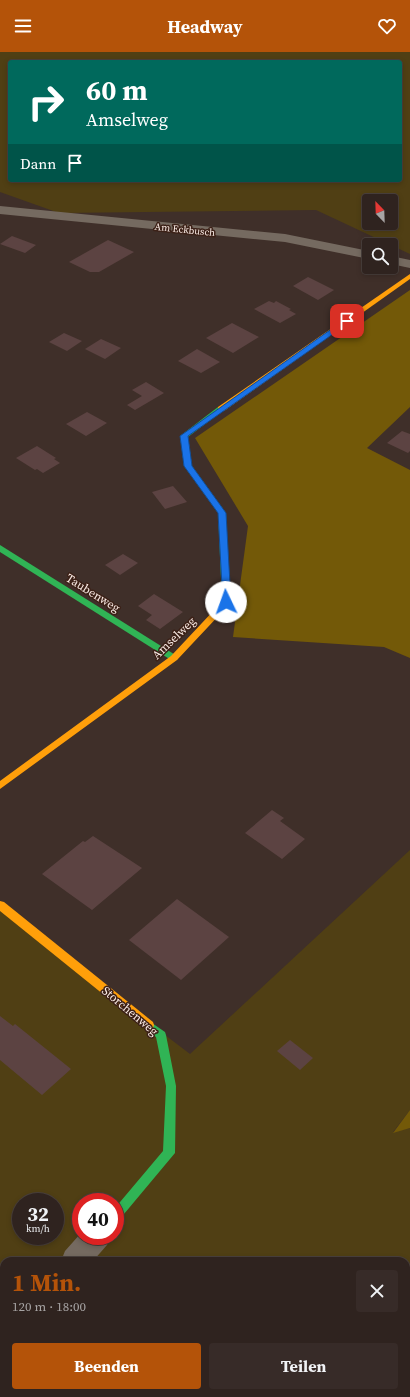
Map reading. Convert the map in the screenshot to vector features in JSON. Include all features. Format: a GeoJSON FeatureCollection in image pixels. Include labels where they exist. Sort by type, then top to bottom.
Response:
{"type":"FeatureCollection","features":[{"type":"Feature","properties":{"kind":"street","name":"Amselweg"},"geometry":{"type":"LineString","coordinates":[[0,786],[174,658],[226,602],[222,513],[188,466],[184,436],[410,276]]}},
{"type":"Feature","properties":{"kind":"street","name":"Taubenweg"},"geometry":{"type":"LineString","coordinates":[[0,548],[174,658]]}},
{"type":"Feature","properties":{"kind":"street","name":"Storchenweg"},"geometry":{"type":"LineString","coordinates":[[0,905],[161,1035],[171,1086],[169,1154],[124,1206]]}},
{"type":"Feature","properties":{"kind":"street"},"geometry":{"type":"LineString","coordinates":[[79,1257],[89,1245]]}},
{"type":"Feature","properties":{"kind":"lane","name":"Am Eckbusch"},"geometry":{"type":"LineString","coordinates":[[0,210],[285,238],[362,254]]}},
{"type":"Feature","properties":{"kind":"lane"},"geometry":{"type":"LineString","coordinates":[[398,261],[410,264]]}},
{"type":"Feature","properties":{"kind":"shaded area"},"geometry":{"type":"Polygon","coordinates":[[[0,52],[410,52],[410,254],[398,248],[398,238],[376,238],[316,210],[59,213],[0,192],[0,52]]]}},
{"type":"Feature","properties":{"kind":"shaded area"},"geometry":{"type":"Polygon","coordinates":[[[410,290],[410,407],[367,448],[410,470],[410,658],[384,647],[233,637],[248,526],[195,438],[410,290]]]}},
{"type":"Feature","properties":{"kind":"shaded area"},"geometry":{"type":"Polygon","coordinates":[[[410,850],[410,1110],[393,1132],[410,1128],[410,1257],[0,1257],[0,909],[190,1054],[410,850]]]}},
{"type":"Feature","properties":{"kind":"shaded area"},"geometry":{"type":"Polygon","coordinates":[[[410,1110],[410,1128],[393,1133],[410,1110]]]}},
{"type":"Feature","properties":{"kind":"building"},"geometry":{"type":"Polygon","coordinates":[[[12,236],[36,245],[25,253],[0,244],[12,236]]]}},
{"type":"Feature","properties":{"kind":"building"},"geometry":{"type":"Polygon","coordinates":[[[108,240],[134,252],[99,272],[90,272],[69,262],[108,240]]]}},
{"type":"Feature","properties":{"kind":"building"},"geometry":{"type":"Polygon","coordinates":[[[308,277],[334,290],[318,300],[293,286],[308,277]]]}},
{"type":"Feature","properties":{"kind":"building"},"geometry":{"type":"Polygon","coordinates":[[[269,301],[274,303],[276,301],[291,309],[289,310],[296,314],[280,323],[254,309],[269,301]]]}},
{"type":"Feature","properties":{"kind":"building"},"geometry":{"type":"Polygon","coordinates":[[[232,323],[259,337],[233,353],[206,338],[232,323]]]}},
{"type":"Feature","properties":{"kind":"building"},"geometry":{"type":"Polygon","coordinates":[[[64,333],[82,341],[67,351],[49,342],[64,333]]]}},
{"type":"Feature","properties":{"kind":"building"},"geometry":{"type":"Polygon","coordinates":[[[101,339],[121,348],[105,359],[85,349],[101,339]]]}},
{"type":"Feature","properties":{"kind":"building"},"geometry":{"type":"Polygon","coordinates":[[[197,349],[220,362],[201,373],[178,361],[197,349]]]}},
{"type":"Feature","properties":{"kind":"building"},"geometry":{"type":"Polygon","coordinates":[[[146,382],[164,393],[135,410],[127,405],[142,396],[132,390],[146,382]]]}},
{"type":"Feature","properties":{"kind":"building"},"geometry":{"type":"Polygon","coordinates":[[[87,412],[107,423],[86,436],[66,424],[87,412]]]}},
{"type":"Feature","properties":{"kind":"building"},"geometry":{"type":"Polygon","coordinates":[[[402,431],[410,434],[410,451],[408,453],[387,443],[402,431]]]}},
{"type":"Feature","properties":{"kind":"building"},"geometry":{"type":"Polygon","coordinates":[[[37,446],[56,458],[54,459],[60,463],[43,473],[37,469],[35,470],[16,458],[37,446]]]}},
{"type":"Feature","properties":{"kind":"building"},"geometry":{"type":"Polygon","coordinates":[[[173,486],[187,502],[165,509],[152,492],[173,486]]]}},
{"type":"Feature","properties":{"kind":"building"},"geometry":{"type":"Polygon","coordinates":[[[123,554],[138,563],[120,575],[105,565],[123,554]]]}},
{"type":"Feature","properties":{"kind":"building"},"geometry":{"type":"Polygon","coordinates":[[[154,594],[183,612],[160,629],[146,620],[152,615],[138,606],[154,594]]]}},
{"type":"Feature","properties":{"kind":"building"},"geometry":{"type":"Polygon","coordinates":[[[272,810],[284,818],[280,821],[305,839],[282,859],[245,833],[272,810]]]}},
{"type":"Feature","properties":{"kind":"building"},"geometry":{"type":"Polygon","coordinates":[[[93,836],[142,868],[92,910],[42,874],[83,841],[85,842],[93,836]]]}},
{"type":"Feature","properties":{"kind":"building"},"geometry":{"type":"Polygon","coordinates":[[[177,899],[229,937],[181,980],[129,940],[177,899]]]}},
{"type":"Feature","properties":{"kind":"building"},"geometry":{"type":"Polygon","coordinates":[[[0,1016],[13,1026],[15,1024],[71,1069],[42,1095],[0,1060],[0,1016]]]}},
{"type":"Feature","properties":{"kind":"building"},"geometry":{"type":"Polygon","coordinates":[[[290,1040],[313,1058],[300,1070],[277,1051],[290,1040]]]}},
{"type":"Feature","properties":{"kind":"traffic: fast"},"geometry":{"type":"LineString","coordinates":[[220,609],[226,602],[222,513],[188,466],[184,436],[221,409]]}},
{"type":"Feature","properties":{"kind":"traffic: fast"},"geometry":{"type":"LineString","coordinates":[[0,548],[174,658]]}},
{"type":"Feature","properties":{"kind":"traffic: fast"},"geometry":{"type":"LineString","coordinates":[[124,1206],[169,1153],[171,1086],[161,1035],[149,1025]]}},
{"type":"Feature","properties":{"kind":"traffic: slow"},"geometry":{"type":"LineString","coordinates":[[221,409],[410,276]]}},
{"type":"Feature","properties":{"kind":"traffic: slow"},"geometry":{"type":"LineString","coordinates":[[0,786],[174,658],[220,609]]}},
{"type":"Feature","properties":{"kind":"traffic: slow"},"geometry":{"type":"LineString","coordinates":[[0,905],[149,1025]]}},
{"type":"Feature","properties":{"kind":"route"},"geometry":{"type":"LineString","coordinates":[[226,602],[222,513],[188,466],[184,436],[347,321]]}}]}
